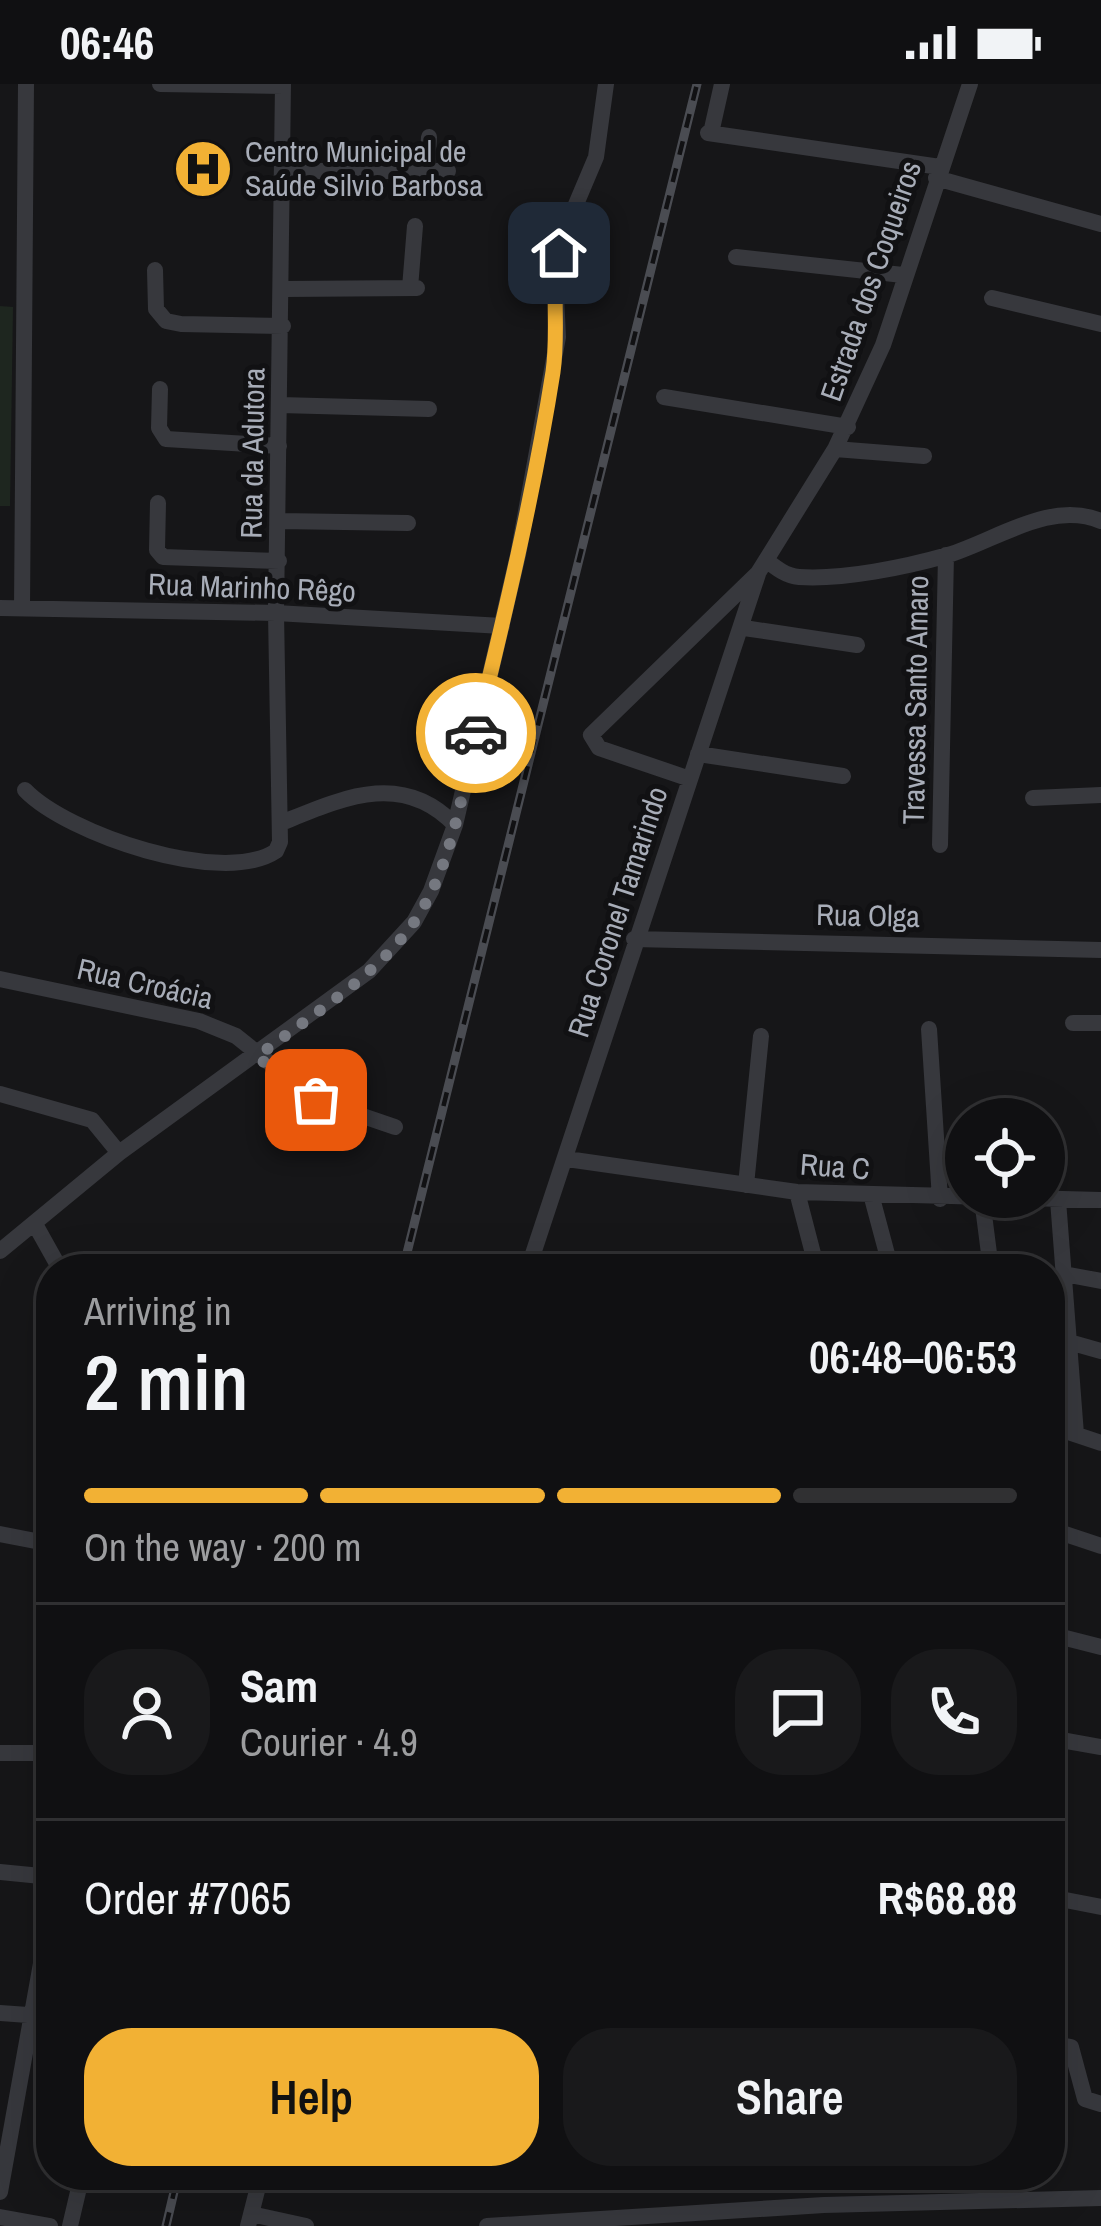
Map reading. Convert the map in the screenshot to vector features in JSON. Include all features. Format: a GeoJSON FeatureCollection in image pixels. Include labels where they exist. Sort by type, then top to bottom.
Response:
{"type":"FeatureCollection","features":[{"type":"Feature","properties":{"kind":"street"},"geometry":{"type":"LineString","coordinates":[[22,608],[26,84]]}},
{"type":"Feature","properties":{"kind":"street"},"geometry":{"type":"LineString","coordinates":[[160,84],[283,85]]}},
{"type":"Feature","properties":{"kind":"street"},"geometry":{"type":"LineString","coordinates":[[0,1251],[119,1153],[257,1057],[394,947],[431,891],[454,825],[502,626],[558,337],[555,273],[563,235],[596,157],[606,84]]}},
{"type":"Feature","properties":{"kind":"street"},"geometry":{"type":"LineString","coordinates":[[722,84],[710,133],[938,172],[1101,224]]}},
{"type":"Feature","properties":{"kind":"street","name":"Estrada dos Coqueiros"},"geometry":{"type":"LineString","coordinates":[[690,779],[591,742],[596,730],[762,567],[848,427],[883,345],[970,84]]}},
{"type":"Feature","properties":{"kind":"street","name":"Rua da Adutora"},"geometry":{"type":"LineString","coordinates":[[281,823],[276,613],[284,289],[283,85]]}},
{"type":"Feature","properties":{"kind":"street"},"geometry":{"type":"LineString","coordinates":[[428,137],[428,171]]}},
{"type":"Feature","properties":{"kind":"street"},"geometry":{"type":"LineString","coordinates":[[285,171],[448,170]]}},
{"type":"Feature","properties":{"kind":"street"},"geometry":{"type":"LineString","coordinates":[[284,289],[413,288],[415,226]]}},
{"type":"Feature","properties":{"kind":"street"},"geometry":{"type":"LineString","coordinates":[[736,257],[903,275]]}},
{"type":"Feature","properties":{"kind":"street"},"geometry":{"type":"LineString","coordinates":[[155,270],[156,310],[171,323],[283,326]]}},
{"type":"Feature","properties":{"kind":"street"},"geometry":{"type":"LineString","coordinates":[[992,298],[1101,324]]}},
{"type":"Feature","properties":{"kind":"street"},"geometry":{"type":"LineString","coordinates":[[160,389],[159,428],[166,439],[279,446]]}},
{"type":"Feature","properties":{"kind":"street"},"geometry":{"type":"LineString","coordinates":[[664,397],[848,427]]}},
{"type":"Feature","properties":{"kind":"street"},"geometry":{"type":"LineString","coordinates":[[280,405],[429,409]]}},
{"type":"Feature","properties":{"kind":"street"},"geometry":{"type":"LineString","coordinates":[[835,449],[924,456]]}},
{"type":"Feature","properties":{"kind":"street"},"geometry":{"type":"LineString","coordinates":[[158,503],[157,550],[163,557],[278,561]]}},
{"type":"Feature","properties":{"kind":"street"},"geometry":{"type":"LineString","coordinates":[[762,567],[794,577],[946,556],[1048,517],[1076,513],[1101,520]]}},
{"type":"Feature","properties":{"kind":"street"},"geometry":{"type":"LineString","coordinates":[[280,521],[408,524]]}},
{"type":"Feature","properties":{"kind":"street","name":"Travessa Santo Amaro"},"geometry":{"type":"LineString","coordinates":[[940,845],[946,556]]}},
{"type":"Feature","properties":{"kind":"street","name":"Rua Coronel Tamarindo"},"geometry":{"type":"LineString","coordinates":[[537,1254],[634,938],[716,693],[745,628],[762,567]]}},
{"type":"Feature","properties":{"kind":"street","name":"Rua Marinho Rêgo"},"geometry":{"type":"LineString","coordinates":[[0,608],[276,613],[502,626]]}},
{"type":"Feature","properties":{"kind":"street"},"geometry":{"type":"LineString","coordinates":[[745,628],[857,645]]}},
{"type":"Feature","properties":{"kind":"street"},"geometry":{"type":"LineString","coordinates":[[698,754],[843,776]]}},
{"type":"Feature","properties":{"kind":"street"},"geometry":{"type":"LineString","coordinates":[[25,790],[40,806],[79,826],[133,846],[201,860],[263,860],[277,851],[281,823],[325,806],[395,791],[422,797],[454,825]]}},
{"type":"Feature","properties":{"kind":"street"},"geometry":{"type":"LineString","coordinates":[[1033,798],[1101,795]]}},
{"type":"Feature","properties":{"kind":"street","name":"Rua Olga"},"geometry":{"type":"LineString","coordinates":[[634,938],[1101,950]]}},
{"type":"Feature","properties":{"kind":"street","name":"Rua Croácia"},"geometry":{"type":"LineString","coordinates":[[0,979],[199,1021],[236,1036],[316,1100],[395,1127]]}},
{"type":"Feature","properties":{"kind":"street"},"geometry":{"type":"LineString","coordinates":[[1073,1023],[1101,1023]]}},
{"type":"Feature","properties":{"kind":"street"},"geometry":{"type":"LineString","coordinates":[[929,1029],[940,1199]]}},
{"type":"Feature","properties":{"kind":"street"},"geometry":{"type":"LineString","coordinates":[[746,1186],[761,1036]]}},
{"type":"Feature","properties":{"kind":"street"},"geometry":{"type":"LineString","coordinates":[[0,1094],[92,1120],[119,1153]]}},
{"type":"Feature","properties":{"kind":"street","name":"Rua C"},"geometry":{"type":"LineString","coordinates":[[567,1160],[797,1192],[945,1199]]}},
{"type":"Feature","properties":{"kind":"street"},"geometry":{"type":"LineString","coordinates":[[797,1192],[813,1254]]}},
{"type":"Feature","properties":{"kind":"street"},"geometry":{"type":"LineString","coordinates":[[872,1198],[887,1254]]}},
{"type":"Feature","properties":{"kind":"street","name":"Rua C"},"geometry":{"type":"LineString","coordinates":[[1065,1200],[1101,1200]]}},
{"type":"Feature","properties":{"kind":"street"},"geometry":{"type":"LineString","coordinates":[[984,1218],[989,1254]]}},
{"type":"Feature","properties":{"kind":"street"},"geometry":{"type":"LineString","coordinates":[[1059,1218],[1062,1254]]}},
{"type":"Feature","properties":{"kind":"street"},"geometry":{"type":"LineString","coordinates":[[36,1226],[52,1254]]}},
{"type":"Feature","properties":{"kind":"street"},"geometry":{"type":"LineString","coordinates":[[1065,1274],[1101,1280]]}},
{"type":"Feature","properties":{"kind":"street"},"geometry":{"type":"LineString","coordinates":[[1065,1288],[1076,1434]]}},
{"type":"Feature","properties":{"kind":"street"},"geometry":{"type":"LineString","coordinates":[[1069,1342],[1101,1351]]}},
{"type":"Feature","properties":{"kind":"street"},"geometry":{"type":"LineString","coordinates":[[1065,1431],[1101,1443]]}},
{"type":"Feature","properties":{"kind":"street"},"geometry":{"type":"LineString","coordinates":[[0,1534],[36,1541]]}},
{"type":"Feature","properties":{"kind":"street"},"geometry":{"type":"LineString","coordinates":[[1065,1534],[1101,1546]]}},
{"type":"Feature","properties":{"kind":"street"},"geometry":{"type":"LineString","coordinates":[[1065,1638],[1101,1647]]}},
{"type":"Feature","properties":{"kind":"street"},"geometry":{"type":"LineString","coordinates":[[1065,1741],[1101,1747]]}},
{"type":"Feature","properties":{"kind":"street"},"geometry":{"type":"LineString","coordinates":[[0,1753],[36,1753]]}},
{"type":"Feature","properties":{"kind":"street"},"geometry":{"type":"LineString","coordinates":[[0,1872],[36,1875]]}},
{"type":"Feature","properties":{"kind":"street"},"geometry":{"type":"LineString","coordinates":[[1065,1901],[1101,1907]]}},
{"type":"Feature","properties":{"kind":"street"},"geometry":{"type":"LineString","coordinates":[[0,2192],[4,2139],[36,1978]]}},
{"type":"Feature","properties":{"kind":"street"},"geometry":{"type":"LineString","coordinates":[[0,2013],[28,2015]]}},
{"type":"Feature","properties":{"kind":"street"},"geometry":{"type":"LineString","coordinates":[[1065,2047],[1071,2048],[1085,2099],[1101,2104]]}},
{"type":"Feature","properties":{"kind":"street"},"geometry":{"type":"LineString","coordinates":[[70,2226],[78,2190]]}},
{"type":"Feature","properties":{"kind":"street"},"geometry":{"type":"LineString","coordinates":[[257,2190],[250,2220],[306,2226]]}},
{"type":"Feature","properties":{"kind":"street"},"geometry":{"type":"LineString","coordinates":[[489,2226],[824,2205],[1101,2198]]}},
{"type":"Feature","properties":{"kind":"street"},"geometry":{"type":"LineString","coordinates":[[821,2226],[824,2205]]}},
{"type":"Feature","properties":{"kind":"street"},"geometry":{"type":"LineString","coordinates":[[0,2217],[50,2226]]}},
{"type":"Feature","properties":{"kind":"shaded area"},"geometry":{"type":"Polygon","coordinates":[[[0,306],[13,307],[10,506],[0,506],[0,306]]]}},
{"type":"Feature","properties":{"kind":"railway"},"geometry":{"type":"LineString","coordinates":[[407,1254],[697,84]]}},
{"type":"Feature","properties":{"kind":"railway"},"geometry":{"type":"LineString","coordinates":[[166,2226],[174,2190]]}},
{"type":"Feature","properties":{"kind":"way so far"},"geometry":{"type":"LineString","coordinates":[[316,1100],[257,1057],[369,971],[414,922],[445,856],[476,733]]}},
{"type":"Feature","properties":{"kind":"place","name":"Centro Municipal de Saúde Silvio Barbosa"},"geometry":{"type":"Point","coordinates":[203,169]}},
{"type":"Feature","properties":{"kind":"route"},"geometry":{"type":"LineString","coordinates":[[476,733],[547,409],[559,325],[554,291],[559,253]]}}]}
